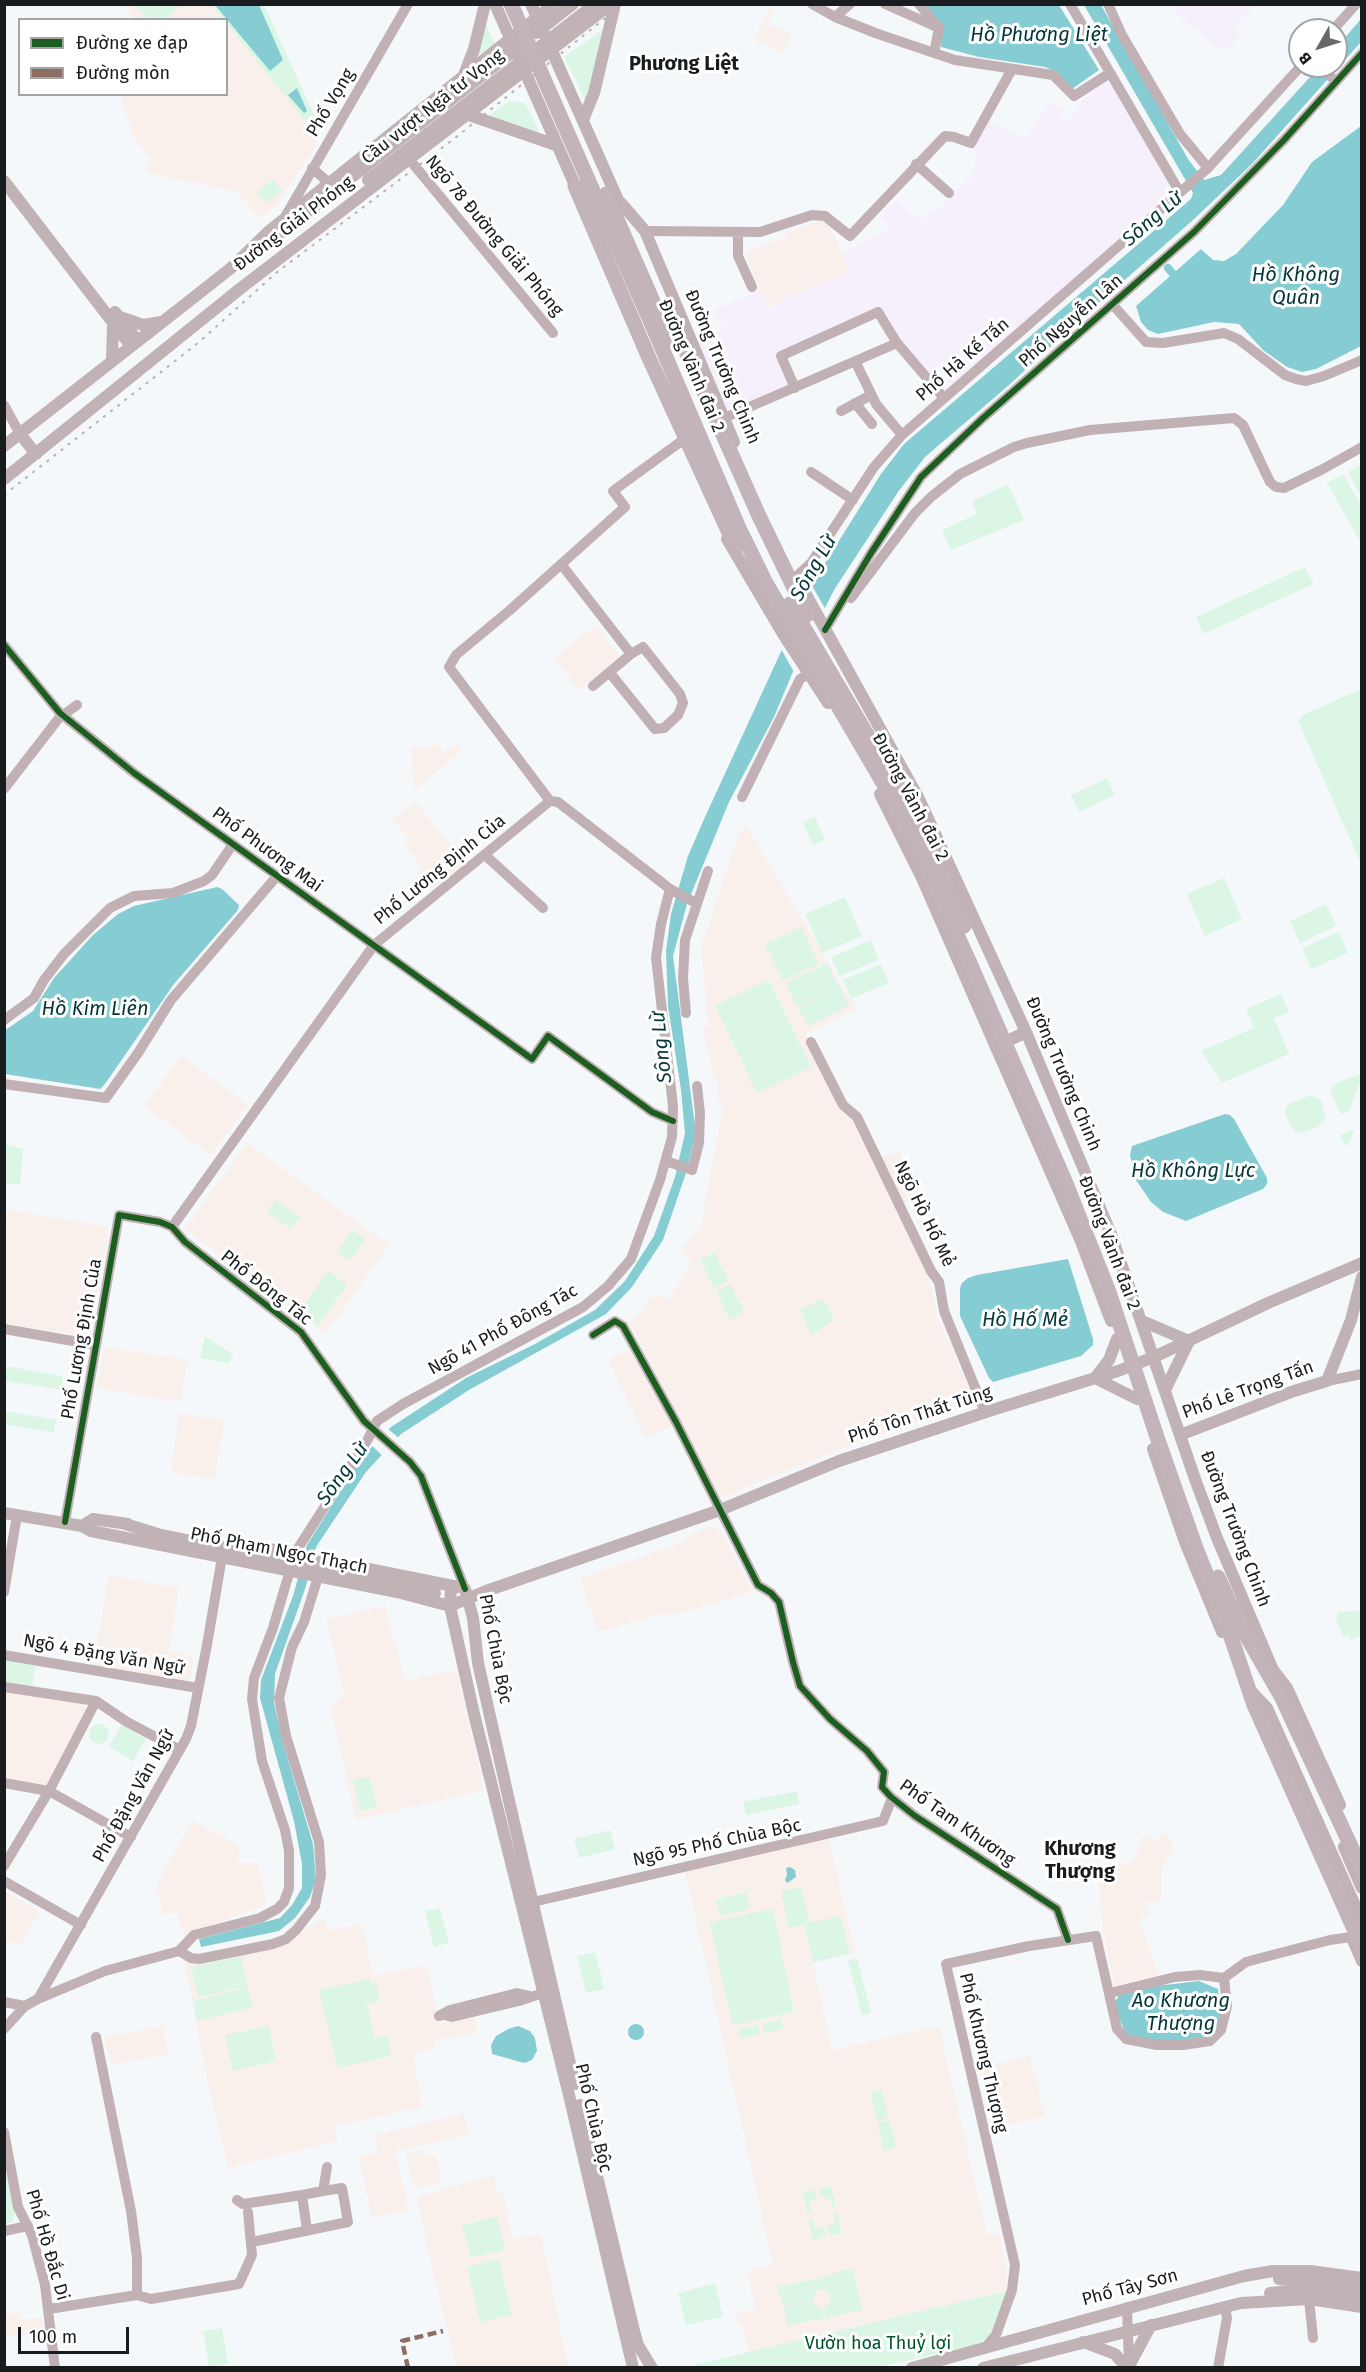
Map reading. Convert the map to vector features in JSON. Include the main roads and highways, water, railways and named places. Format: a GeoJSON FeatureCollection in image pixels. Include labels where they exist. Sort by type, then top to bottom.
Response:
{"type":"FeatureCollection","features":[{"type":"Feature","properties":{"kind":"highway","name":"Đường Vành đai 2"},"geometry":{"type":"LineString","coordinates":[[511,4],[739,528],[766,583],[891,775],[934,857],[1076,1182],[1117,1285],[1165,1433],[1234,1626]]}},
{"type":"Feature","properties":{"kind":"highway","name":"Đường Vành đai 2"},"geometry":{"type":"LineString","coordinates":[[522,4],[644,279],[748,523],[834,689]]}},
{"type":"Feature","properties":{"kind":"highway"},"geometry":{"type":"LineString","coordinates":[[575,186],[649,358],[729,533],[765,589],[797,648],[834,689]]}},
{"type":"Feature","properties":{"kind":"highway"},"geometry":{"type":"LineString","coordinates":[[621,202],[834,689]]}},
{"type":"Feature","properties":{"kind":"highway"},"geometry":{"type":"LineString","coordinates":[[1234,1626],[1277,1688],[1362,1870]]}},
{"type":"Feature","properties":{"kind":"highway"},"geometry":{"type":"LineString","coordinates":[[1234,1626],[1254,1705],[1356,1942]]}},
{"type":"Feature","properties":{"kind":"main road"},"geometry":{"type":"LineString","coordinates":[[485,4],[469,73],[488,75],[494,83],[493,96]]}},
{"type":"Feature","properties":{"kind":"main road"},"geometry":{"type":"LineString","coordinates":[[495,4],[556,145],[575,186],[585,201],[736,535],[750,576]]}},
{"type":"Feature","properties":{"kind":"main road","name":"Đường Trường Chinh"},"geometry":{"type":"LineString","coordinates":[[531,4],[621,202],[627,229],[726,456],[754,516],[782,550]]}},
{"type":"Feature","properties":{"kind":"main road","name":"Đường Giải Phóng"},"geometry":{"type":"LineString","coordinates":[[4,446],[231,268],[284,219],[554,4]]}},
{"type":"Feature","properties":{"kind":"main road","name":"Cầu vượt Ngã tư Vọng"},"geometry":{"type":"LineString","coordinates":[[241,288],[265,261],[318,211],[573,4]]}},
{"type":"Feature","properties":{"kind":"main road","name":"Cầu vượt Ngã tư Vọng"},"geometry":{"type":"LineString","coordinates":[[231,268],[318,211],[595,4]]}},
{"type":"Feature","properties":{"kind":"main road"},"geometry":{"type":"LineString","coordinates":[[583,120],[594,93],[613,4]]}},
{"type":"Feature","properties":{"kind":"main road","name":"Đường Giải Phóng"},"geometry":{"type":"LineString","coordinates":[[4,479],[241,288],[613,4]]}},
{"type":"Feature","properties":{"kind":"main road"},"geometry":{"type":"LineString","coordinates":[[537,101],[565,80]]}},
{"type":"Feature","properties":{"kind":"main road"},"geometry":{"type":"LineString","coordinates":[[469,114],[556,145]]}},
{"type":"Feature","properties":{"kind":"main road"},"geometry":{"type":"LineString","coordinates":[[4,181],[47,238],[134,344]]}},
{"type":"Feature","properties":{"kind":"main road"},"geometry":{"type":"LineString","coordinates":[[575,186],[582,218],[594,247],[729,542],[875,783],[922,878],[1080,1239],[1204,1592],[1244,1684],[1259,1726],[1362,1960]]}},
{"type":"Feature","properties":{"kind":"main road","name":"Đường Trường Chinh"},"geometry":{"type":"LineString","coordinates":[[621,202],[645,231],[782,550],[906,774],[948,860],[1026,1032],[1112,1234],[1180,1435],[1234,1580],[1273,1670],[1281,1707],[1362,1888]]}},
{"type":"Feature","properties":{"kind":"main road"},"geometry":{"type":"LineString","coordinates":[[115,319],[148,325],[164,321]]}},
{"type":"Feature","properties":{"kind":"main road"},"geometry":{"type":"LineString","coordinates":[[112,361],[115,319]]}},
{"type":"Feature","properties":{"kind":"main road"},"geometry":{"type":"LineString","coordinates":[[20,434],[36,454]]}},
{"type":"Feature","properties":{"kind":"main road"},"geometry":{"type":"LineString","coordinates":[[704,467],[726,456]]}},
{"type":"Feature","properties":{"kind":"main road"},"geometry":{"type":"LineString","coordinates":[[875,783],[906,774]]}},
{"type":"Feature","properties":{"kind":"main road"},"geometry":{"type":"LineString","coordinates":[[995,1047],[1026,1032]]}},
{"type":"Feature","properties":{"kind":"main road","name":"Phố Tôn Thất Tùng"},"geometry":{"type":"LineString","coordinates":[[467,1594],[486,1591],[720,1509],[839,1461],[1127,1368],[1268,1303],[1362,1263]]}},
{"type":"Feature","properties":{"kind":"main road","name":"Phố Lê Trọng Tấn"},"geometry":{"type":"LineString","coordinates":[[1180,1435],[1294,1391],[1327,1382],[1351,1320],[1362,1276]]}},
{"type":"Feature","properties":{"kind":"main road"},"geometry":{"type":"LineString","coordinates":[[1142,1321],[1189,1341],[1165,1390]]}},
{"type":"Feature","properties":{"kind":"main road"},"geometry":{"type":"LineString","coordinates":[[1117,1339],[1110,1358],[1095,1378],[1137,1399]]}},
{"type":"Feature","properties":{"kind":"main road","name":"Phố Phạm Ngọc Thạch"},"geometry":{"type":"LineString","coordinates":[[11,1514],[65,1522],[91,1531],[397,1592],[450,1606]]}},
{"type":"Feature","properties":{"kind":"main road","name":"Phố Phạm Ngọc Thạch"},"geometry":{"type":"LineString","coordinates":[[82,1526],[93,1519],[152,1526],[297,1553],[452,1586]]}},
{"type":"Feature","properties":{"kind":"main road"},"geometry":{"type":"LineString","coordinates":[[122,1523],[161,1535],[392,1582],[434,1592],[444,1598],[461,1623],[501,1782],[504,1807]]}},
{"type":"Feature","properties":{"kind":"main road"},"geometry":{"type":"LineString","coordinates":[[120,1537],[161,1535]]}},
{"type":"Feature","properties":{"kind":"main road"},"geometry":{"type":"LineString","coordinates":[[397,1592],[400,1574]]}},
{"type":"Feature","properties":{"kind":"main road"},"geometry":{"type":"LineString","coordinates":[[1204,1592],[1234,1580]]}},
{"type":"Feature","properties":{"kind":"main road","name":"Phố Chùa Bộc"},"geometry":{"type":"LineString","coordinates":[[633,2367],[504,1807],[473,1618],[467,1594],[452,1586],[450,1606],[490,1784],[504,1807],[533,1902],[548,1992],[578,2085],[634,2331],[638,2345],[652,2367]]}},
{"type":"Feature","properties":{"kind":"main road"},"geometry":{"type":"LineString","coordinates":[[450,1606],[467,1594]]}},
{"type":"Feature","properties":{"kind":"main road"},"geometry":{"type":"LineString","coordinates":[[459,1645],[475,1641]]}},
{"type":"Feature","properties":{"kind":"main road","name":"Đường Trường Chinh"},"geometry":{"type":"LineString","coordinates":[[1273,1670],[1287,1688],[1362,1853]]}},
{"type":"Feature","properties":{"kind":"main road"},"geometry":{"type":"LineString","coordinates":[[1244,1684],[1267,1708],[1362,1921]]}},
{"type":"Feature","properties":{"kind":"main road","name":"Phố Tây Sơn"},"geometry":{"type":"LineString","coordinates":[[912,2367],[1244,2276],[1285,2271],[1324,2272],[1362,2278]]}},
{"type":"Feature","properties":{"kind":"main road"},"geometry":{"type":"LineString","coordinates":[[1228,2280],[1248,2283],[1284,2279],[1328,2281],[1362,2287]]}},
{"type":"Feature","properties":{"kind":"main road"},"geometry":{"type":"LineString","coordinates":[[1241,2303],[1258,2294],[1297,2290],[1362,2297]]}},
{"type":"Feature","properties":{"kind":"main road"},"geometry":{"type":"LineString","coordinates":[[983,2367],[1016,2364],[1082,2341],[1241,2303],[1309,2300],[1362,2307]]}},
{"type":"Feature","properties":{"kind":"main road"},"geometry":{"type":"LineString","coordinates":[[1082,2341],[1115,2354],[1128,2367],[1151,2325]]}},
{"type":"Feature","properties":{"kind":"water"},"geometry":{"type":"Polygon","coordinates":[[[215,5],[259,5],[283,60],[270,71],[215,5]]]}},
{"type":"Feature","properties":{"kind":"water","name":"Hồ Phương Liệt"},"geometry":{"type":"Polygon","coordinates":[[[922,5],[1059,5],[1099,70],[1072,89],[1058,73],[1045,67],[979,57],[941,47],[941,28],[922,5]]]}},
{"type":"Feature","properties":{"kind":"water"},"geometry":{"type":"Polygon","coordinates":[[[1084,5],[1101,5],[1188,159],[1204,180],[1221,175],[1309,78],[1329,78],[1252,164],[1193,220],[925,457],[898,492],[834,590],[792,674],[774,717],[729,802],[687,904],[673,956],[696,1134],[685,1176],[663,1240],[632,1287],[606,1314],[469,1390],[401,1434],[366,1472],[316,1547],[305,1589],[275,1674],[274,1703],[283,1743],[313,1844],[316,1879],[310,1897],[295,1918],[279,1931],[201,1947],[199,1939],[280,1918],[292,1905],[302,1888],[302,1864],[294,1821],[260,1698],[261,1680],[293,1596],[307,1545],[363,1456],[391,1427],[466,1378],[535,1344],[595,1310],[625,1281],[654,1236],[675,1177],[685,1133],[668,1006],[666,951],[671,914],[688,856],[813,582],[881,474],[904,444],[1191,199],[1193,193],[1084,5]]]}},
{"type":"Feature","properties":{"kind":"water"},"geometry":{"type":"Polygon","coordinates":[[[1361,19],[1361,42],[1348,57],[1348,34],[1361,19]]]}},
{"type":"Feature","properties":{"kind":"water"},"geometry":{"type":"Polygon","coordinates":[[[297,88],[307,111],[304,113],[288,95],[297,88]]]}},
{"type":"Feature","properties":{"kind":"water","name":"Hồ Không Quân"},"geometry":{"type":"Polygon","coordinates":[[[1361,126],[1361,346],[1316,369],[1302,372],[1287,367],[1263,350],[1239,324],[1214,322],[1158,334],[1148,330],[1141,322],[1136,306],[1201,249],[1213,260],[1224,261],[1236,254],[1283,205],[1312,162],[1361,126]]]}},
{"type":"Feature","properties":{"kind":"water","name":"Hồ Kim Liên"},"geometry":{"type":"Polygon","coordinates":[[[217,887],[239,905],[238,910],[174,984],[100,1089],[5,1074],[4,1031],[33,1011],[54,978],[93,935],[118,914],[134,906],[217,887]]]}},
{"type":"Feature","properties":{"kind":"water","name":"Hồ Không Lực"},"geometry":{"type":"Polygon","coordinates":[[[1225,1114],[1234,1119],[1267,1178],[1267,1184],[1263,1189],[1186,1221],[1163,1212],[1151,1202],[1136,1180],[1130,1155],[1132,1146],[1225,1114]]]}},
{"type":"Feature","properties":{"kind":"water","name":"Hồ Hố Mẻ"},"geometry":{"type":"Polygon","coordinates":[[[1068,1259],[1093,1345],[1081,1356],[993,1382],[960,1316],[962,1283],[977,1275],[1068,1259]]]}},
{"type":"Feature","properties":{"kind":"water"},"geometry":{"type":"Polygon","coordinates":[[[790,1867],[795,1870],[796,1877],[787,1883],[786,1868],[790,1867]]]}},
{"type":"Feature","properties":{"kind":"water","name":"Ao Khương Thượng"},"geometry":{"type":"Polygon","coordinates":[[[1199,1981],[1218,1989],[1222,2023],[1198,2041],[1155,2043],[1125,2033],[1114,2004],[1122,1990],[1199,1981]]]}},
{"type":"Feature","properties":{"kind":"water"},"geometry":{"type":"Polygon","coordinates":[[[636,2024],[644,2032],[636,2040],[628,2032],[636,2024]]]}},
{"type":"Feature","properties":{"kind":"water"},"geometry":{"type":"Polygon","coordinates":[[[518,2026],[530,2031],[535,2038],[537,2051],[532,2060],[524,2063],[492,2054],[491,2045],[496,2036],[518,2026]]]}},
{"type":"Feature","properties":{"kind":"waterway"},"geometry":{"type":"LineString","coordinates":[[1168,268],[1173,274]]}},
{"type":"Feature","properties":{"kind":"railway"},"geometry":{"type":"LineString","coordinates":[[4,495],[198,343],[276,273],[455,138],[623,4]]}},
{"type":"Feature","properties":{"kind":"district","name":"Phương Liệt"},"geometry":{"type":"Point","coordinates":[684,64]}},
{"type":"Feature","properties":{"kind":"district","name":"Khương Thượng"},"geometry":{"type":"Point","coordinates":[1080,1860]}},
{"type":"Feature","properties":{"kind":"water label","name":"Sông Lừ"},"geometry":{"type":"Point","coordinates":[1153,219]}},
{"type":"Feature","properties":{"kind":"water label","name":"Sông Lừ"},"geometry":{"type":"Point","coordinates":[814,568]}},
{"type":"Feature","properties":{"kind":"water label","name":"Sông Lừ"},"geometry":{"type":"Point","coordinates":[662,1047]}},
{"type":"Feature","properties":{"kind":"water label","name":"Sông Lừ"},"geometry":{"type":"Point","coordinates":[343,1474]}},
{"type":"Feature","properties":{"kind":"park label","name":"Vườn hoa Thuỷ lợi"},"geometry":{"type":"Point","coordinates":[878,2344]}}]}
